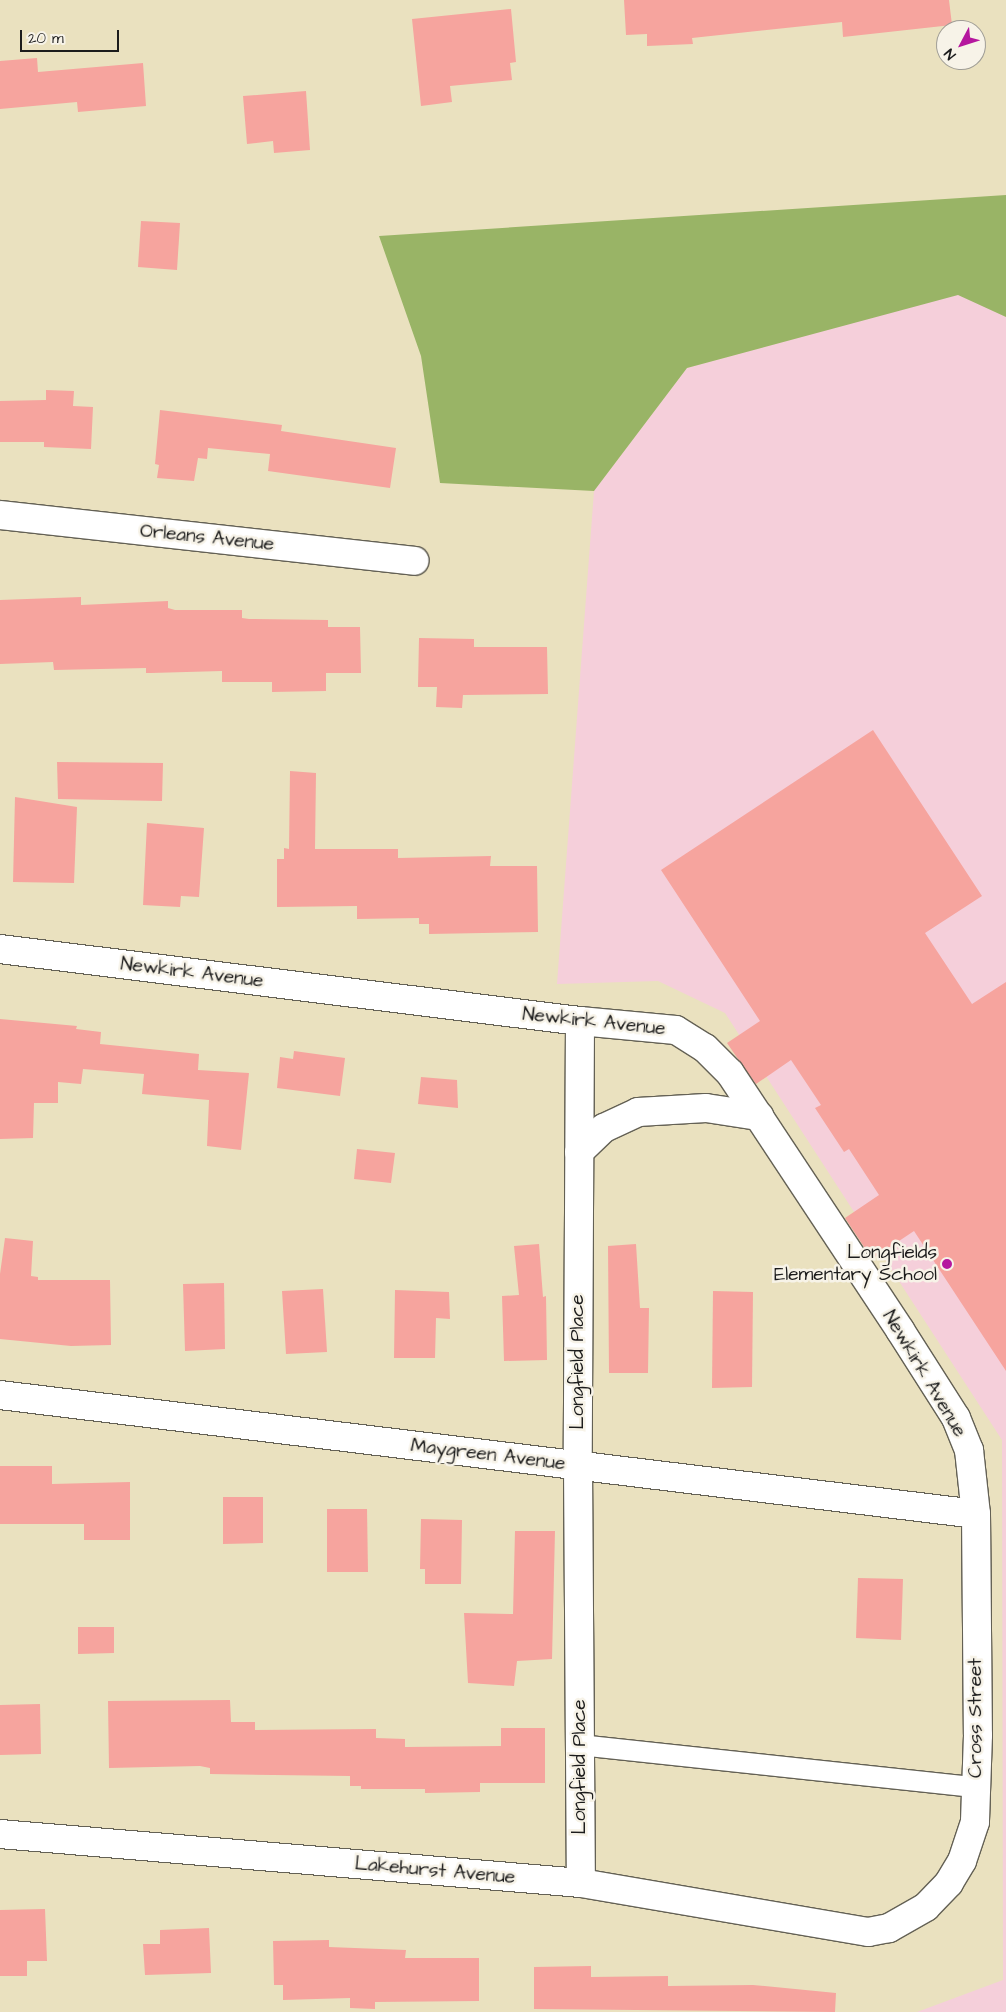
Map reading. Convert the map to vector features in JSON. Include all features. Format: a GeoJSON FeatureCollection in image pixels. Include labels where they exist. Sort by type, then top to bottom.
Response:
{"type":"FeatureCollection","features":[{"type":"Feature","properties":{"kind":"street","name":"Orleans Avenue"},"geometry":{"type":"LineString","coordinates":[[0,515],[414,561]]}},
{"type":"Feature","properties":{"kind":"street","name":"Newkirk Avenue"},"geometry":{"type":"LineString","coordinates":[[0,948],[580,1021],[676,1030],[705,1048],[730,1073],[956,1418],[969,1450]]}},
{"type":"Feature","properties":{"kind":"street","name":"Longfield Place"},"geometry":{"type":"LineString","coordinates":[[580,1021],[578,1467],[581,1883]]}},
{"type":"Feature","properties":{"kind":"street"},"geometry":{"type":"LineString","coordinates":[[579,1152],[604,1128],[638,1112],[706,1108],[759,1116]]}},
{"type":"Feature","properties":{"kind":"street","name":"Maygreen Avenue"},"geometry":{"type":"LineString","coordinates":[[0,1395],[578,1467],[976,1514]]}},
{"type":"Feature","properties":{"kind":"street","name":"Cross Street"},"geometry":{"type":"LineString","coordinates":[[868,1932],[889,1928],[926,1907],[949,1883],[962,1861],[975,1822],[976,1514],[969,1450]]}},
{"type":"Feature","properties":{"kind":"street","name":"Lakehurst Avenue"},"geometry":{"type":"LineString","coordinates":[[0,1834],[581,1883],[868,1932]]}},
{"type":"Feature","properties":{"kind":"lane"},"geometry":{"type":"LineString","coordinates":[[580,1745],[976,1786]]}},
{"type":"Feature","properties":{"kind":"shaded area","name":"Longfields Elementary School"},"geometry":{"type":"Polygon","coordinates":[[[958,294],[1006,317],[1006,2012],[917,2012],[1003,1980],[1002,1440],[725,1013],[658,981],[557,984],[594,491],[687,368],[958,294]]]}},
{"type":"Feature","properties":{"kind":"green space"},"geometry":{"type":"Polygon","coordinates":[[[1006,195],[1006,317],[958,295],[687,368],[594,491],[440,483],[421,356],[379,236],[1006,195]]]}},
{"type":"Feature","properties":{"kind":"building"},"geometry":{"type":"Polygon","coordinates":[[[624,0],[949,0],[951,20],[936,20],[936,27],[843,37],[842,22],[692,38],[693,44],[647,46],[647,34],[626,35],[624,0]]]}},
{"type":"Feature","properties":{"kind":"building"},"geometry":{"type":"Polygon","coordinates":[[[511,9],[516,62],[510,63],[512,80],[450,86],[452,102],[421,106],[412,19],[511,9]]]}},
{"type":"Feature","properties":{"kind":"building"},"geometry":{"type":"Polygon","coordinates":[[[37,58],[38,72],[143,63],[146,106],[78,112],[77,102],[0,109],[0,61],[37,58]]]}},
{"type":"Feature","properties":{"kind":"building"},"geometry":{"type":"Polygon","coordinates":[[[306,91],[310,150],[274,153],[273,141],[247,144],[243,96],[306,91]]]}},
{"type":"Feature","properties":{"kind":"building"},"geometry":{"type":"Polygon","coordinates":[[[141,221],[180,223],[177,270],[138,267],[141,221]]]}},
{"type":"Feature","properties":{"kind":"building"},"geometry":{"type":"Polygon","coordinates":[[[46,390],[74,391],[73,406],[93,407],[91,449],[44,447],[44,442],[0,442],[0,401],[46,400],[46,390]]]}},
{"type":"Feature","properties":{"kind":"building"},"geometry":{"type":"Polygon","coordinates":[[[160,410],[282,425],[281,431],[396,448],[390,488],[268,471],[270,454],[208,448],[207,459],[198,458],[194,481],[157,478],[159,465],[155,464],[160,410]]]}},
{"type":"Feature","properties":{"kind":"building"},"geometry":{"type":"Polygon","coordinates":[[[81,597],[81,605],[168,601],[168,608],[175,610],[242,610],[242,618],[328,620],[328,627],[360,627],[361,673],[326,673],[326,691],[272,692],[272,682],[222,682],[222,671],[146,673],[146,668],[54,670],[53,662],[0,664],[0,600],[81,597]]]}},
{"type":"Feature","properties":{"kind":"building"},"geometry":{"type":"Polygon","coordinates":[[[419,638],[474,639],[474,647],[547,647],[548,694],[463,695],[462,708],[436,707],[437,687],[418,687],[419,638]]]}},
{"type":"Feature","properties":{"kind":"building"},"geometry":{"type":"Polygon","coordinates":[[[873,730],[982,896],[925,933],[972,1004],[1006,982],[1006,1371],[914,1231],[872,1259],[845,1218],[879,1195],[849,1149],[844,1152],[815,1108],[821,1105],[791,1060],[756,1084],[727,1043],[760,1021],[661,870],[873,730]]]}},
{"type":"Feature","properties":{"kind":"building"},"geometry":{"type":"Polygon","coordinates":[[[57,762],[163,763],[162,801],[58,799],[57,762]]]}},
{"type":"Feature","properties":{"kind":"building"},"geometry":{"type":"Polygon","coordinates":[[[290,771],[316,773],[315,849],[398,849],[398,858],[491,856],[490,866],[537,866],[538,932],[429,934],[429,924],[419,924],[419,918],[357,919],[357,906],[277,907],[277,859],[284,859],[284,848],[289,849],[290,771]]]}},
{"type":"Feature","properties":{"kind":"building"},"geometry":{"type":"Polygon","coordinates":[[[15,797],[77,807],[74,883],[13,882],[15,797]]]}},
{"type":"Feature","properties":{"kind":"building"},"geometry":{"type":"Polygon","coordinates":[[[147,823],[204,828],[199,897],[181,896],[180,907],[143,905],[147,823]]]}},
{"type":"Feature","properties":{"kind":"building"},"geometry":{"type":"Polygon","coordinates":[[[0,1019],[77,1026],[76,1029],[101,1032],[100,1044],[199,1054],[198,1070],[249,1073],[241,1150],[207,1146],[209,1100],[142,1094],[144,1074],[83,1069],[81,1084],[58,1082],[58,1103],[34,1103],[33,1138],[0,1139],[0,1019]]]}},
{"type":"Feature","properties":{"kind":"building"},"geometry":{"type":"Polygon","coordinates":[[[294,1051],[345,1058],[340,1096],[277,1088],[280,1057],[293,1059],[294,1051]]]}},
{"type":"Feature","properties":{"kind":"building"},"geometry":{"type":"Polygon","coordinates":[[[421,1077],[457,1080],[458,1108],[418,1104],[421,1077]]]}},
{"type":"Feature","properties":{"kind":"building"},"geometry":{"type":"Polygon","coordinates":[[[357,1149],[395,1153],[391,1183],[354,1179],[357,1149]]]}},
{"type":"Feature","properties":{"kind":"building"},"geometry":{"type":"Polygon","coordinates":[[[5,1238],[33,1241],[31,1276],[38,1277],[38,1280],[110,1280],[111,1345],[71,1346],[0,1339],[0,1274],[5,1238]]]}},
{"type":"Feature","properties":{"kind":"building"},"geometry":{"type":"Polygon","coordinates":[[[539,1244],[543,1297],[546,1296],[547,1360],[504,1361],[502,1296],[519,1295],[514,1246],[539,1244]]]}},
{"type":"Feature","properties":{"kind":"building"},"geometry":{"type":"Polygon","coordinates":[[[636,1244],[640,1308],[649,1308],[648,1373],[609,1373],[608,1246],[636,1244]]]}},
{"type":"Feature","properties":{"kind":"building"},"geometry":{"type":"Polygon","coordinates":[[[224,1283],[225,1349],[185,1351],[183,1284],[224,1283]]]}},
{"type":"Feature","properties":{"kind":"building"},"geometry":{"type":"Polygon","coordinates":[[[323,1289],[327,1352],[286,1354],[282,1291],[323,1289]]]}},
{"type":"Feature","properties":{"kind":"building"},"geometry":{"type":"Polygon","coordinates":[[[395,1290],[449,1292],[450,1319],[436,1318],[435,1358],[394,1358],[395,1290]]]}},
{"type":"Feature","properties":{"kind":"building"},"geometry":{"type":"Polygon","coordinates":[[[713,1291],[753,1292],[752,1387],[712,1388],[713,1291]]]}},
{"type":"Feature","properties":{"kind":"building"},"geometry":{"type":"Polygon","coordinates":[[[0,1466],[52,1466],[52,1484],[130,1482],[130,1540],[84,1540],[84,1524],[0,1524],[0,1466]]]}},
{"type":"Feature","properties":{"kind":"building"},"geometry":{"type":"Polygon","coordinates":[[[223,1497],[263,1497],[263,1543],[223,1544],[223,1497]]]}},
{"type":"Feature","properties":{"kind":"building"},"geometry":{"type":"Polygon","coordinates":[[[327,1509],[367,1509],[368,1572],[327,1572],[327,1509]]]}},
{"type":"Feature","properties":{"kind":"building"},"geometry":{"type":"Polygon","coordinates":[[[421,1519],[462,1520],[461,1584],[425,1584],[425,1569],[420,1569],[421,1519]]]}},
{"type":"Feature","properties":{"kind":"building"},"geometry":{"type":"Polygon","coordinates":[[[515,1531],[555,1531],[552,1659],[517,1661],[514,1686],[468,1683],[464,1613],[513,1614],[515,1531]]]}},
{"type":"Feature","properties":{"kind":"building"},"geometry":{"type":"Polygon","coordinates":[[[858,1578],[903,1579],[901,1640],[856,1638],[858,1578]]]}},
{"type":"Feature","properties":{"kind":"building"},"geometry":{"type":"Polygon","coordinates":[[[78,1627],[114,1627],[114,1653],[78,1654],[78,1627]]]}},
{"type":"Feature","properties":{"kind":"building"},"geometry":{"type":"Polygon","coordinates":[[[230,1700],[231,1722],[255,1722],[255,1730],[376,1729],[376,1738],[405,1739],[405,1747],[501,1746],[501,1728],[545,1728],[545,1783],[480,1783],[480,1792],[425,1793],[425,1789],[361,1789],[361,1786],[350,1786],[350,1776],[210,1774],[210,1768],[200,1766],[109,1768],[108,1701],[230,1700]]]}},
{"type":"Feature","properties":{"kind":"building"},"geometry":{"type":"Polygon","coordinates":[[[40,1704],[41,1754],[0,1755],[0,1705],[40,1704]]]}},
{"type":"Feature","properties":{"kind":"building"},"geometry":{"type":"Polygon","coordinates":[[[45,1909],[47,1961],[27,1961],[27,1976],[0,1976],[0,1910],[45,1909]]]}},
{"type":"Feature","properties":{"kind":"building"},"geometry":{"type":"Polygon","coordinates":[[[209,1928],[211,1973],[145,1975],[143,1944],[160,1944],[160,1930],[209,1928]]]}},
{"type":"Feature","properties":{"kind":"building"},"geometry":{"type":"Polygon","coordinates":[[[329,1940],[329,1947],[406,1950],[405,1958],[479,1958],[479,2001],[375,2002],[375,2009],[350,2008],[350,1998],[283,2000],[283,1985],[274,1985],[273,1941],[329,1940]]]}},
{"type":"Feature","properties":{"kind":"building"},"geometry":{"type":"Polygon","coordinates":[[[591,1966],[591,1977],[668,1976],[668,1986],[753,1985],[836,1993],[835,2012],[534,2009],[534,1967],[591,1966]]]}},
{"type":"Feature","properties":{"kind":"place","name":"Longfields Elementary School"},"geometry":{"type":"Point","coordinates":[947,1264]}}]}
